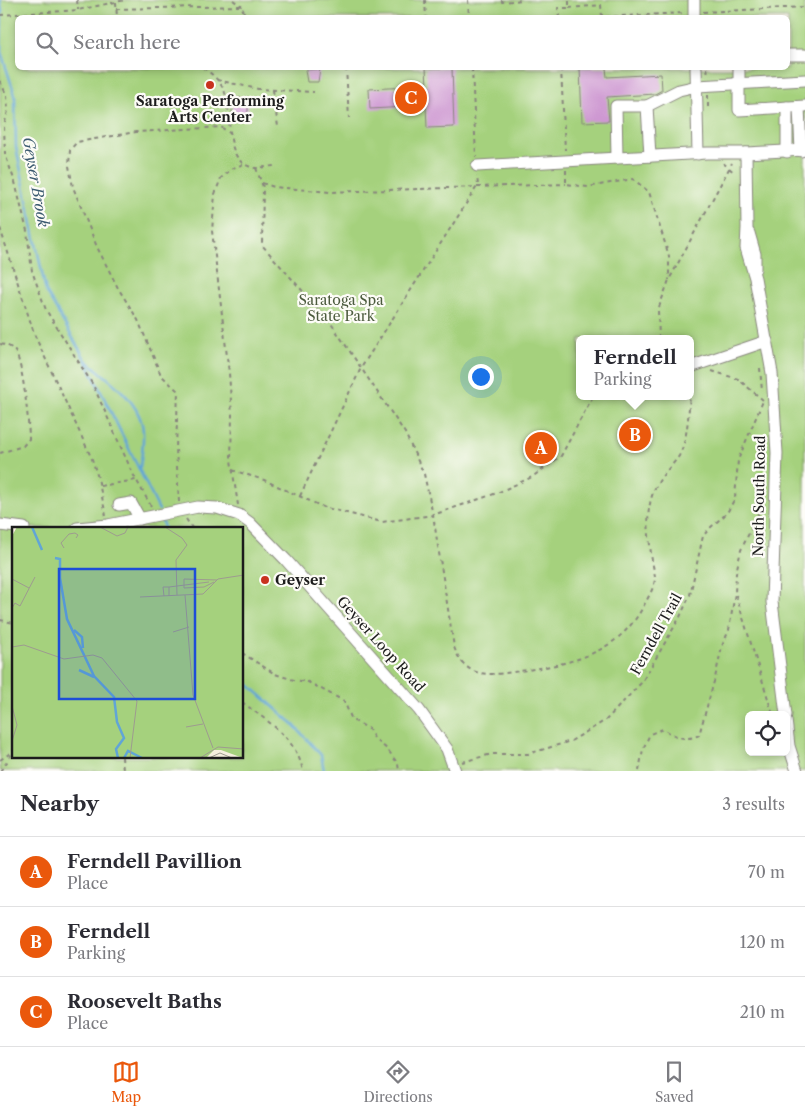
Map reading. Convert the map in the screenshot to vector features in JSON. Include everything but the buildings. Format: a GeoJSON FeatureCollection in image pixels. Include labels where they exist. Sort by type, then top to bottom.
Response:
{"type":"FeatureCollection","features":[{"type":"Feature","properties":{"kind":"street"},"geometry":{"type":"LineString","coordinates":[[694,0],[694,15]]}},
{"type":"Feature","properties":{"kind":"street"},"geometry":{"type":"LineString","coordinates":[[790,56],[805,55]]}},
{"type":"Feature","properties":{"kind":"street"},"geometry":{"type":"LineString","coordinates":[[696,70],[698,154]]}},
{"type":"Feature","properties":{"kind":"street"},"geometry":{"type":"LineString","coordinates":[[477,167],[650,156],[803,150],[802,106],[739,110],[739,70]]}},
{"type":"Feature","properties":{"kind":"street"},"geometry":{"type":"LineString","coordinates":[[618,158],[616,106],[648,106],[679,90],[697,86],[805,80]]}},
{"type":"Feature","properties":{"kind":"street"},"geometry":{"type":"LineString","coordinates":[[648,106],[650,156]]}},
{"type":"Feature","properties":{"kind":"street"},"geometry":{"type":"LineString","coordinates":[[787,107],[787,152]]}},
{"type":"Feature","properties":{"kind":"street","name":"North South Road"},"geometry":{"type":"LineString","coordinates":[[746,153],[748,228],[755,254],[755,278],[772,373],[777,453],[772,602],[786,711]]}},
{"type":"Feature","properties":{"kind":"street"},"geometry":{"type":"LineString","coordinates":[[694,365],[767,342]]}},
{"type":"Feature","properties":{"kind":"street"},"geometry":{"type":"LineString","coordinates":[[119,504],[131,502],[134,512],[140,518]]}},
{"type":"Feature","properties":{"kind":"street","name":"Geyser Loop Road"},"geometry":{"type":"LineString","coordinates":[[88,527],[108,525],[198,507],[217,508],[239,515],[250,523],[262,544],[345,634],[419,710],[447,749],[454,768]]}},
{"type":"Feature","properties":{"kind":"street"},"geometry":{"type":"LineString","coordinates":[[0,525],[16,527]]}},
{"type":"Feature","properties":{"kind":"street"},"geometry":{"type":"LineString","coordinates":[[790,749],[797,771]]}},
{"type":"Feature","properties":{"kind":"path"},"geometry":{"type":"LineString","coordinates":[[77,0],[78,10]]}},
{"type":"Feature","properties":{"kind":"path"},"geometry":{"type":"LineString","coordinates":[[104,4],[105,0]]}},
{"type":"Feature","properties":{"kind":"path"},"geometry":{"type":"LineString","coordinates":[[0,14],[78,10],[125,0]]}},
{"type":"Feature","properties":{"kind":"path"},"geometry":{"type":"LineString","coordinates":[[233,0],[241,6],[246,15]]}},
{"type":"Feature","properties":{"kind":"path"},"geometry":{"type":"LineString","coordinates":[[241,6],[242,0]]}},
{"type":"Feature","properties":{"kind":"path"},"geometry":{"type":"LineString","coordinates":[[425,0],[426,15]]}},
{"type":"Feature","properties":{"kind":"path"},"geometry":{"type":"LineString","coordinates":[[468,0],[469,15]]}},
{"type":"Feature","properties":{"kind":"path"},"geometry":{"type":"LineString","coordinates":[[502,0],[502,2],[523,0]]}},
{"type":"Feature","properties":{"kind":"path"},"geometry":{"type":"LineString","coordinates":[[559,15],[558,8],[569,8],[569,0]]}},
{"type":"Feature","properties":{"kind":"path"},"geometry":{"type":"LineString","coordinates":[[601,0],[601,5]]}},
{"type":"Feature","properties":{"kind":"path"},"geometry":{"type":"LineString","coordinates":[[116,2],[117,15]]}},
{"type":"Feature","properties":{"kind":"path"},"geometry":{"type":"LineString","coordinates":[[116,9],[241,6]]}},
{"type":"Feature","properties":{"kind":"path"},"geometry":{"type":"LineString","coordinates":[[206,70],[211,73],[225,91],[235,156],[244,164],[256,168],[276,166]]}},
{"type":"Feature","properties":{"kind":"path"},"geometry":{"type":"LineString","coordinates":[[346,70],[349,118]]}},
{"type":"Feature","properties":{"kind":"path"},"geometry":{"type":"LineString","coordinates":[[300,496],[361,368],[478,185],[472,70]]}},
{"type":"Feature","properties":{"kind":"path"},"geometry":{"type":"LineString","coordinates":[[561,70],[566,184]]}},
{"type":"Feature","properties":{"kind":"path"},"geometry":{"type":"LineString","coordinates":[[217,80],[258,89],[314,92]]}},
{"type":"Feature","properties":{"kind":"path"},"geometry":{"type":"LineString","coordinates":[[0,81],[8,103],[4,126],[5,154],[17,190],[27,230],[32,272],[46,310],[93,385],[154,516]]}},
{"type":"Feature","properties":{"kind":"path"},"geometry":{"type":"LineString","coordinates":[[272,90],[278,127]]}},
{"type":"Feature","properties":{"kind":"path"},"geometry":{"type":"LineString","coordinates":[[179,510],[180,495],[176,449],[178,391],[161,375],[138,320],[118,288],[97,247],[72,187],[69,166],[70,150],[76,142],[136,132],[221,127],[231,134]]}},
{"type":"Feature","properties":{"kind":"path"},"geometry":{"type":"LineString","coordinates":[[659,335],[658,310],[669,280],[728,167],[746,153]]}},
{"type":"Feature","properties":{"kind":"path"},"geometry":{"type":"LineString","coordinates":[[239,515],[232,470],[229,373],[212,231],[215,194],[221,178],[233,168],[244,164]]}},
{"type":"Feature","properties":{"kind":"path"},"geometry":{"type":"LineString","coordinates":[[256,168],[263,187],[262,245],[330,322],[405,433],[424,474],[433,515],[454,647],[459,660],[469,670],[486,674],[509,673],[559,666],[590,656],[615,640],[637,619],[655,580],[650,544],[649,505],[658,482],[679,456],[687,433],[690,400]]}},
{"type":"Feature","properties":{"kind":"path"},"geometry":{"type":"LineString","coordinates":[[262,183],[274,187],[330,192],[478,185],[566,184],[588,187],[633,179],[649,192],[670,256],[669,280]]}},
{"type":"Feature","properties":{"kind":"path"},"geometry":{"type":"LineString","coordinates":[[0,228],[35,336],[92,459],[108,525]]}},
{"type":"Feature","properties":{"kind":"path"},"geometry":{"type":"LineString","coordinates":[[0,344],[9,346],[16,352],[24,394],[29,439],[23,446],[0,453]]}},
{"type":"Feature","properties":{"kind":"path","name":"Ferndell Trail"},"geometry":{"type":"LineString","coordinates":[[454,768],[492,754],[528,754],[571,741],[606,720],[642,682],[680,617],[690,595],[703,536],[727,513],[735,498],[738,460],[763,400],[738,379],[710,371]]}},
{"type":"Feature","properties":{"kind":"path"},"geometry":{"type":"LineString","coordinates":[[232,470],[264,480],[323,507],[382,522],[433,515],[497,493],[532,477],[561,456],[591,400]]}},
{"type":"Feature","properties":{"kind":"path"},"geometry":{"type":"LineString","coordinates":[[100,486],[136,480]]}},
{"type":"Feature","properties":{"kind":"path"},"geometry":{"type":"LineString","coordinates":[[639,771],[650,734],[662,730],[678,737],[691,739],[699,735],[722,646],[730,630],[736,573],[741,550],[767,496]]}},
{"type":"Feature","properties":{"kind":"path"},"geometry":{"type":"LineString","coordinates":[[735,593],[772,711]]}},
{"type":"Feature","properties":{"kind":"path"},"geometry":{"type":"LineString","coordinates":[[244,655],[274,674],[308,682],[344,701],[352,720],[368,728],[374,738],[388,750],[398,764],[400,771]]}},
{"type":"Feature","properties":{"kind":"path"},"geometry":{"type":"LineString","coordinates":[[244,704],[282,732],[298,753],[303,771]]}},
{"type":"Feature","properties":{"kind":"path"},"geometry":{"type":"LineString","coordinates":[[0,760],[12,751]]}},
{"type":"Feature","properties":{"kind":"path"},"geometry":{"type":"LineString","coordinates":[[0,771],[12,752]]}},
{"type":"Feature","properties":{"kind":"path"},"geometry":{"type":"LineString","coordinates":[[122,758],[123,771]]}},
{"type":"Feature","properties":{"kind":"green space","name":"Saratoga Spa State Park"},"geometry":{"type":"Polygon","coordinates":[[[0,0],[805,0],[805,771],[0,771],[0,0]]]}},
{"type":"Feature","properties":{"kind":"waterway","name":"Geyser Brook"},"geometry":{"type":"LineString","coordinates":[[0,0],[2,11],[1,52],[15,95],[16,147],[46,292],[85,359],[159,510]]}},
{"type":"Feature","properties":{"kind":"waterway","name":"Geyser Brook"},"geometry":{"type":"LineString","coordinates":[[86,360],[119,388],[138,414],[143,434],[140,467]]}},
{"type":"Feature","properties":{"kind":"waterway","name":"Geyser Brook"},"geometry":{"type":"LineString","coordinates":[[161,518],[164,527]]}},
{"type":"Feature","properties":{"kind":"waterway","name":"Geyser Brook"},"geometry":{"type":"LineString","coordinates":[[244,681],[292,723],[321,755],[324,771]]}},
{"type":"Feature","properties":{"kind":"place","name":"Saratoga Performing Arts Center"},"geometry":{"type":"Point","coordinates":[210,85]}},
{"type":"Feature","properties":{"kind":"place","name":"Roosevelt Baths"},"geometry":{"type":"Point","coordinates":[411,98]}},
{"type":"Feature","properties":{"kind":"place","name":"Ferndell"},"geometry":{"type":"Point","coordinates":[635,435]}},
{"type":"Feature","properties":{"kind":"place","name":"Ferndell Pavillion"},"geometry":{"type":"Point","coordinates":[541,448]}},
{"type":"Feature","properties":{"kind":"place","name":"Geyser"},"geometry":{"type":"Point","coordinates":[265,580]}}]}
